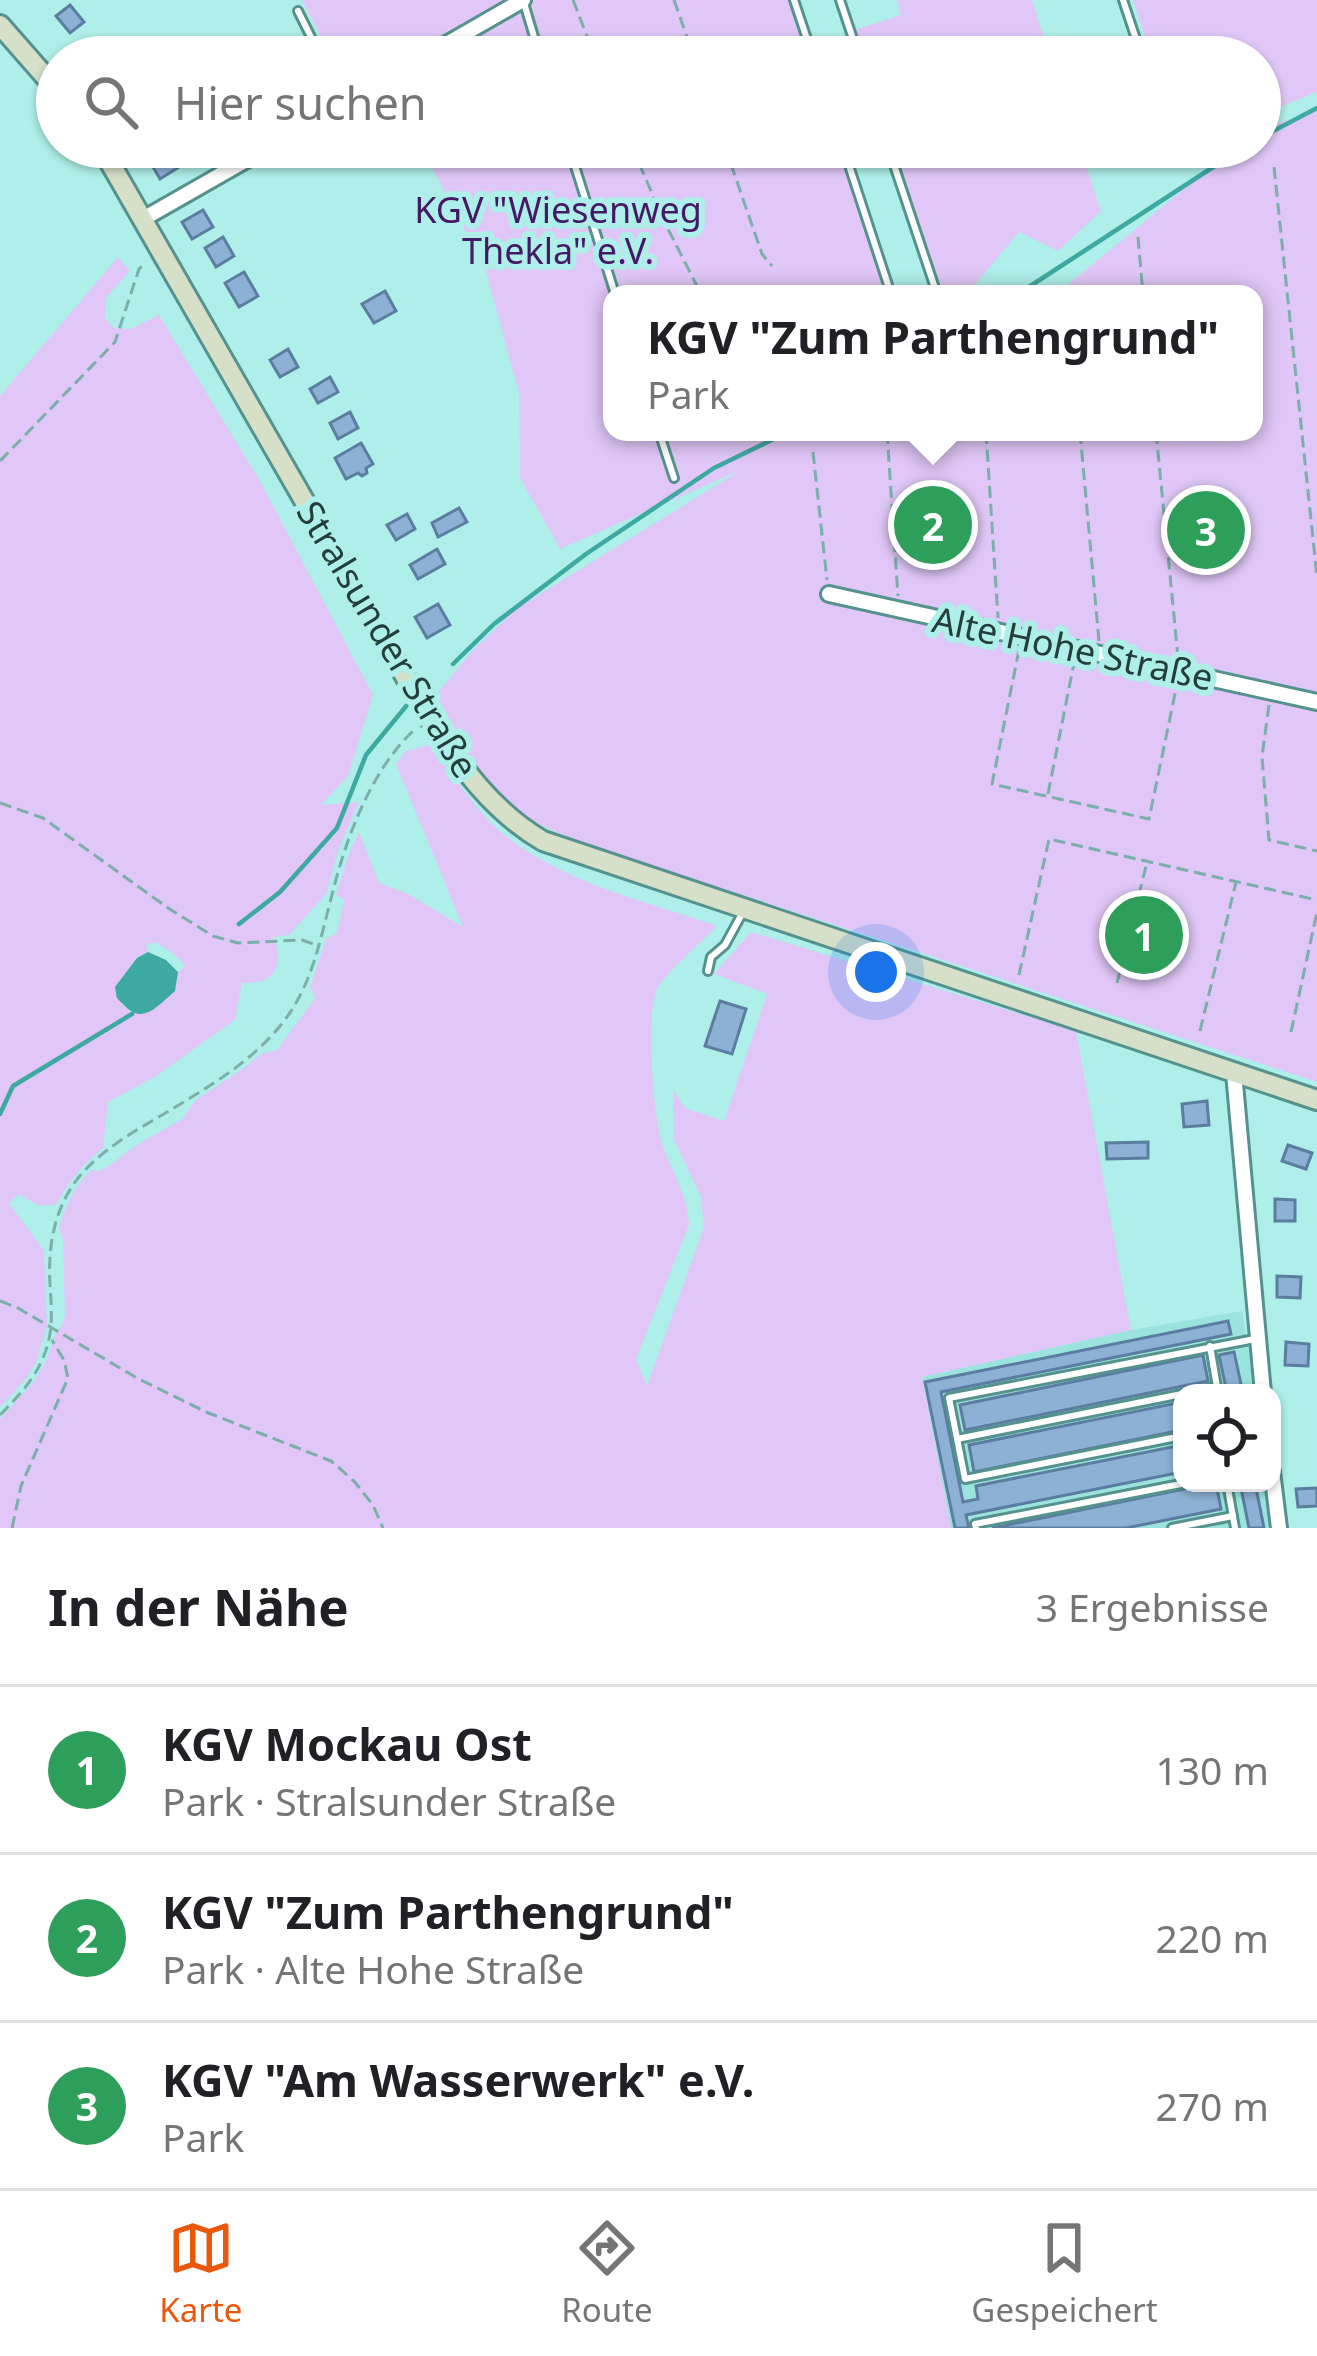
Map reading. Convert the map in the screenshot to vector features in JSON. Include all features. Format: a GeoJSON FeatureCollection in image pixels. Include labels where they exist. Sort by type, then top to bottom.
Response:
{"type":"FeatureCollection","features":[{"type":"Feature","properties":{"kind":"street"},"geometry":{"type":"LineString","coordinates":[[460,36],[523,0]]}},
{"type":"Feature","properties":{"kind":"street"},"geometry":{"type":"LineString","coordinates":[[0,26],[36,66]]}},
{"type":"Feature","properties":{"kind":"street","name":"Stralsunder Straße"},"geometry":{"type":"LineString","coordinates":[[113,168],[429,718],[473,783],[501,812],[543,841],[1317,1100]]}},
{"type":"Feature","properties":{"kind":"street"},"geometry":{"type":"LineString","coordinates":[[143,218],[232,168]]}},
{"type":"Feature","properties":{"kind":"street","name":"Alte Hohe Straße"},"geometry":{"type":"LineString","coordinates":[[829,594],[1317,701]]}},
{"type":"Feature","properties":{"kind":"street"},"geometry":{"type":"LineString","coordinates":[[1234,1072],[1262,1384]]}},
{"type":"Feature","properties":{"kind":"street"},"geometry":{"type":"LineString","coordinates":[[1274,1492],[1279,1528]]}},
{"type":"Feature","properties":{"kind":"lane"},"geometry":{"type":"LineString","coordinates":[[523,0],[534,36]]}},
{"type":"Feature","properties":{"kind":"lane"},"geometry":{"type":"LineString","coordinates":[[794,0],[806,36]]}},
{"type":"Feature","properties":{"kind":"lane"},"geometry":{"type":"LineString","coordinates":[[840,0],[852,36]]}},
{"type":"Feature","properties":{"kind":"lane"},"geometry":{"type":"LineString","coordinates":[[1123,0],[1135,36]]}},
{"type":"Feature","properties":{"kind":"lane"},"geometry":{"type":"LineString","coordinates":[[298,11],[310,36]]}},
{"type":"Feature","properties":{"kind":"lane"},"geometry":{"type":"LineString","coordinates":[[576,168],[613,285]]}},
{"type":"Feature","properties":{"kind":"lane"},"geometry":{"type":"LineString","coordinates":[[850,168],[889,285]]}},
{"type":"Feature","properties":{"kind":"lane"},"geometry":{"type":"LineString","coordinates":[[895,168],[934,285]]}},
{"type":"Feature","properties":{"kind":"lane"},"geometry":{"type":"LineString","coordinates":[[662,441],[674,478]]}},
{"type":"Feature","properties":{"kind":"lane"},"geometry":{"type":"LineString","coordinates":[[708,971],[710,957],[725,945],[744,909]]}},
{"type":"Feature","properties":{"kind":"lane"},"geometry":{"type":"LineString","coordinates":[[1173,1438],[965,1479],[949,1398],[1258,1339]]}},
{"type":"Feature","properties":{"kind":"lane"},"geometry":{"type":"LineString","coordinates":[[1210,1346],[1217,1384]]}},
{"type":"Feature","properties":{"kind":"lane"},"geometry":{"type":"LineString","coordinates":[[957,1439],[1173,1396]]}},
{"type":"Feature","properties":{"kind":"lane"},"geometry":{"type":"LineString","coordinates":[[976,1528],[975,1524],[1173,1486]]}},
{"type":"Feature","properties":{"kind":"lane"},"geometry":{"type":"LineString","coordinates":[[1229,1492],[1235,1528]]}},
{"type":"Feature","properties":{"kind":"lane"},"geometry":{"type":"LineString","coordinates":[[1172,1528],[1233,1516]]}},
{"type":"Feature","properties":{"kind":"path"},"geometry":{"type":"LineString","coordinates":[[573,0],[587,36]]}},
{"type":"Feature","properties":{"kind":"path"},"geometry":{"type":"LineString","coordinates":[[674,0],[687,36]]}},
{"type":"Feature","properties":{"kind":"path"},"geometry":{"type":"LineString","coordinates":[[641,168],[696,285]]}},
{"type":"Feature","properties":{"kind":"path"},"geometry":{"type":"LineString","coordinates":[[732,168],[762,254],[772,266]]}},
{"type":"Feature","properties":{"kind":"path"},"geometry":{"type":"LineString","coordinates":[[1274,168],[1317,577]]}},
{"type":"Feature","properties":{"kind":"path"},"geometry":{"type":"LineString","coordinates":[[1138,237],[1142,285]]}},
{"type":"Feature","properties":{"kind":"path"},"geometry":{"type":"LineString","coordinates":[[0,461],[116,342],[139,269],[161,250]]}},
{"type":"Feature","properties":{"kind":"path"},"geometry":{"type":"LineString","coordinates":[[888,441],[899,610]]}},
{"type":"Feature","properties":{"kind":"path"},"geometry":{"type":"LineString","coordinates":[[987,441],[999,632]]}},
{"type":"Feature","properties":{"kind":"path"},"geometry":{"type":"LineString","coordinates":[[1081,441],[1100,654]]}},
{"type":"Feature","properties":{"kind":"path"},"geometry":{"type":"LineString","coordinates":[[1022,637],[992,784],[1149,819],[1179,671],[1157,441]]}},
{"type":"Feature","properties":{"kind":"path"},"geometry":{"type":"LineString","coordinates":[[813,452],[829,594]]}},
{"type":"Feature","properties":{"kind":"path"},"geometry":{"type":"LineString","coordinates":[[1047,796],[1077,649]]}},
{"type":"Feature","properties":{"kind":"path"},"geometry":{"type":"LineString","coordinates":[[1270,692],[1262,757],[1269,840],[1317,850]]}},
{"type":"Feature","properties":{"kind":"path"},"geometry":{"type":"LineString","coordinates":[[0,1414],[31,1382],[50,1337],[49,1252],[72,1185],[88,1166],[216,1082],[279,1028],[313,970],[344,853],[377,778],[398,746],[429,718]]}},
{"type":"Feature","properties":{"kind":"path"},"geometry":{"type":"LineString","coordinates":[[0,802],[43,818],[213,936],[238,943],[302,940],[320,947]]}},
{"type":"Feature","properties":{"kind":"path"},"geometry":{"type":"LineString","coordinates":[[1018,975],[1049,839],[1317,900]]}},
{"type":"Feature","properties":{"kind":"path"},"geometry":{"type":"LineString","coordinates":[[1118,983],[1147,862]]}},
{"type":"Feature","properties":{"kind":"path"},"geometry":{"type":"LineString","coordinates":[[1200,1030],[1236,883]]}},
{"type":"Feature","properties":{"kind":"path"},"geometry":{"type":"LineString","coordinates":[[1291,1032],[1317,912]]}},
{"type":"Feature","properties":{"kind":"path"},"geometry":{"type":"LineString","coordinates":[[0,1301],[206,1412],[331,1461],[354,1480],[383,1528]]}},
{"type":"Feature","properties":{"kind":"path"},"geometry":{"type":"LineString","coordinates":[[12,1528],[21,1486],[68,1378],[50,1337]]}},
{"type":"Feature","properties":{"kind":"shaded area"},"geometry":{"type":"Polygon","coordinates":[[[1242,1311],[1254,1384],[1173,1384],[1173,1492],[1271,1492],[1276,1528],[951,1528],[922,1377],[1131,1330],[1242,1311]]]}},
{"type":"Feature","properties":{"kind":"green space"},"geometry":{"type":"Polygon","coordinates":[[[302,0],[517,0],[453,36],[320,36],[302,0]]]}},
{"type":"Feature","properties":{"kind":"green space"},"geometry":{"type":"Polygon","coordinates":[[[528,0],[792,0],[803,36],[469,36],[528,0]]]}},
{"type":"Feature","properties":{"kind":"green space"},"geometry":{"type":"Polygon","coordinates":[[[897,0],[1032,0],[1043,36],[856,36],[854,30],[901,15],[897,0]]]}},
{"type":"Feature","properties":{"kind":"green space"},"geometry":{"type":"Polygon","coordinates":[[[1133,0],[1317,0],[1317,92],[1281,107],[1281,36],[1144,36],[1133,0]]]}},
{"type":"Feature","properties":{"kind":"green space","name":"KGV \"Wiesenweg Thekla\" e.V."},"geometry":{"type":"Polygon","coordinates":[[[1317,111],[1317,1082],[605,850],[526,818],[483,781],[431,701],[472,651],[516,609],[741,470],[560,549],[520,478],[519,393],[485,268],[432,168],[845,168],[882,285],[603,285],[603,441],[1263,441],[1263,285],[1067,285],[1210,168],[1281,168],[1281,122],[1317,111]]]}},
{"type":"Feature","properties":{"kind":"green space"},"geometry":{"type":"Polygon","coordinates":[[[900,168],[1087,168],[1101,211],[1058,251],[1019,232],[975,285],[939,285],[900,168]]]}},
{"type":"Feature","properties":{"kind":"green space"},"geometry":{"type":"Polygon","coordinates":[[[118,257],[130,271],[106,298],[105,318],[114,328],[130,329],[159,315],[261,483],[373,695],[348,776],[321,805],[359,802],[326,894],[289,935],[273,937],[278,955],[273,972],[263,981],[242,983],[235,1020],[156,1076],[108,1102],[103,1148],[76,1174],[56,1205],[37,1205],[19,1194],[9,1203],[44,1251],[47,1325],[37,1360],[0,1407],[0,396],[118,257]],[[156,942],[146,945],[148,952],[136,958],[117,997],[131,1014],[175,991],[178,972],[185,966],[156,942]]]}},
{"type":"Feature","properties":{"kind":"green space"},"geometry":{"type":"Polygon","coordinates":[[[433,744],[482,813],[526,850],[577,878],[717,926],[663,980],[654,999],[651,1040],[656,1114],[689,1225],[636,1359],[647,1386],[704,1227],[701,1197],[674,1140],[673,1089],[685,1108],[724,1121],[767,994],[714,974],[751,932],[1076,1031],[1131,1330],[922,1377],[951,1528],[0,1528],[0,1419],[33,1383],[65,1316],[59,1228],[80,1183],[91,1170],[107,1167],[182,1119],[196,1100],[261,1054],[277,1050],[315,998],[310,987],[326,939],[337,933],[344,900],[336,895],[359,832],[379,883],[408,894],[463,927],[396,764],[406,751],[433,744]]]}},
{"type":"Feature","properties":{"kind":"water"},"geometry":{"type":"Polygon","coordinates":[[[148,952],[178,972],[175,991],[150,1011],[137,1014],[118,999],[115,987],[137,958],[148,952]]]}},
{"type":"Feature","properties":{"kind":"building"},"geometry":{"type":"Polygon","coordinates":[[[70,5],[84,22],[70,33],[56,16],[70,5]]]}},
{"type":"Feature","properties":{"kind":"building"},"geometry":{"type":"Polygon","coordinates":[[[154,168],[177,168],[160,179],[154,168]]]}},
{"type":"Feature","properties":{"kind":"building"},"geometry":{"type":"Polygon","coordinates":[[[203,210],[213,227],[192,239],[182,222],[203,210]]]}},
{"type":"Feature","properties":{"kind":"building"},"geometry":{"type":"Polygon","coordinates":[[[223,237],[234,256],[216,267],[205,248],[223,237]]]}},
{"type":"Feature","properties":{"kind":"building"},"geometry":{"type":"Polygon","coordinates":[[[244,272],[258,296],[239,307],[225,283],[244,272]]]}},
{"type":"Feature","properties":{"kind":"building"},"geometry":{"type":"Polygon","coordinates":[[[385,291],[396,311],[374,323],[362,304],[385,291]]]}},
{"type":"Feature","properties":{"kind":"building"},"geometry":{"type":"Polygon","coordinates":[[[288,349],[298,367],[280,377],[270,360],[288,349]]]}},
{"type":"Feature","properties":{"kind":"building"},"geometry":{"type":"Polygon","coordinates":[[[330,377],[338,392],[318,403],[310,389],[330,377]]]}},
{"type":"Feature","properties":{"kind":"building"},"geometry":{"type":"Polygon","coordinates":[[[350,412],[358,428],[338,439],[330,423],[350,412]]]}},
{"type":"Feature","properties":{"kind":"building"},"geometry":{"type":"Polygon","coordinates":[[[361,443],[373,464],[362,476],[358,473],[346,479],[335,458],[361,443]]]}},
{"type":"Feature","properties":{"kind":"building"},"geometry":{"type":"Polygon","coordinates":[[[459,508],[467,522],[438,537],[432,523],[459,508]]]}},
{"type":"Feature","properties":{"kind":"building"},"geometry":{"type":"Polygon","coordinates":[[[407,514],[415,529],[396,540],[387,525],[407,514]]]}},
{"type":"Feature","properties":{"kind":"building"},"geometry":{"type":"Polygon","coordinates":[[[437,549],[445,564],[418,579],[410,565],[437,549]]]}},
{"type":"Feature","properties":{"kind":"building"},"geometry":{"type":"Polygon","coordinates":[[[438,604],[450,625],[427,638],[415,617],[438,604]]]}},
{"type":"Feature","properties":{"kind":"building"},"geometry":{"type":"Polygon","coordinates":[[[720,1001],[746,1009],[732,1054],[705,1046],[720,1001]]]}},
{"type":"Feature","properties":{"kind":"building"},"geometry":{"type":"Polygon","coordinates":[[[1207,1101],[1209,1125],[1184,1127],[1182,1104],[1207,1101]]]}},
{"type":"Feature","properties":{"kind":"building"},"geometry":{"type":"Polygon","coordinates":[[[1148,1142],[1148,1158],[1107,1159],[1106,1143],[1148,1142]]]}},
{"type":"Feature","properties":{"kind":"building"},"geometry":{"type":"Polygon","coordinates":[[[1288,1145],[1312,1153],[1306,1169],[1282,1161],[1288,1145]]]}},
{"type":"Feature","properties":{"kind":"building"},"geometry":{"type":"Polygon","coordinates":[[[1275,1199],[1295,1200],[1295,1221],[1275,1221],[1275,1199]]]}},
{"type":"Feature","properties":{"kind":"building"},"geometry":{"type":"Polygon","coordinates":[[[1277,1276],[1301,1277],[1300,1298],[1277,1297],[1277,1276]]]}},
{"type":"Feature","properties":{"kind":"building"},"geometry":{"type":"Polygon","coordinates":[[[1228,1321],[1231,1334],[941,1392],[963,1502],[978,1499],[976,1486],[1173,1447],[1173,1474],[966,1515],[969,1528],[955,1528],[925,1382],[1228,1321]]]}},
{"type":"Feature","properties":{"kind":"building"},"geometry":{"type":"Polygon","coordinates":[[[1286,1342],[1309,1344],[1308,1366],[1285,1365],[1286,1342]]]}},
{"type":"Feature","properties":{"kind":"building"},"geometry":{"type":"Polygon","coordinates":[[[1234,1352],[1241,1384],[1225,1384],[1219,1355],[1234,1352]]]}},
{"type":"Feature","properties":{"kind":"building"},"geometry":{"type":"Polygon","coordinates":[[[1203,1355],[1208,1381],[1173,1384],[1173,1388],[965,1430],[960,1405],[1203,1355]]]}},
{"type":"Feature","properties":{"kind":"building"},"geometry":{"type":"Polygon","coordinates":[[[1173,1404],[1173,1432],[974,1472],[969,1445],[1173,1404]]]}},
{"type":"Feature","properties":{"kind":"building"},"geometry":{"type":"Polygon","coordinates":[[[1317,1488],[1317,1506],[1298,1507],[1296,1489],[1317,1488]]]}},
{"type":"Feature","properties":{"kind":"building"},"geometry":{"type":"Polygon","coordinates":[[[1173,1492],[1218,1492],[1221,1509],[1126,1528],[992,1528],[1173,1492]]]}},
{"type":"Feature","properties":{"kind":"building"},"geometry":{"type":"Polygon","coordinates":[[[1242,1492],[1257,1492],[1264,1528],[1249,1528],[1242,1492]]]}},
{"type":"Feature","properties":{"kind":"waterway"},"geometry":{"type":"LineString","coordinates":[[1281,127],[1317,108]]}},
{"type":"Feature","properties":{"kind":"waterway"},"geometry":{"type":"LineString","coordinates":[[1032,285],[1212,168]]}},
{"type":"Feature","properties":{"kind":"waterway"},"geometry":{"type":"LineString","coordinates":[[453,664],[494,624],[586,554],[714,468],[770,441]]}},
{"type":"Feature","properties":{"kind":"waterway"},"geometry":{"type":"LineString","coordinates":[[239,924],[280,892],[337,828],[366,755],[407,705]]}},
{"type":"Feature","properties":{"kind":"waterway"},"geometry":{"type":"LineString","coordinates":[[0,1114],[13,1086],[132,1014]]}},
{"type":"Feature","properties":{"kind":"place","name":"KGV \"Zum Parthengrund\""},"geometry":{"type":"Point","coordinates":[933,525]}},
{"type":"Feature","properties":{"kind":"place","name":"KGV \"Am Wasserwerk\" e.V."},"geometry":{"type":"Point","coordinates":[1206,530]}},
{"type":"Feature","properties":{"kind":"place","name":"KGV Mockau Ost"},"geometry":{"type":"Point","coordinates":[1144,935]}}]}
